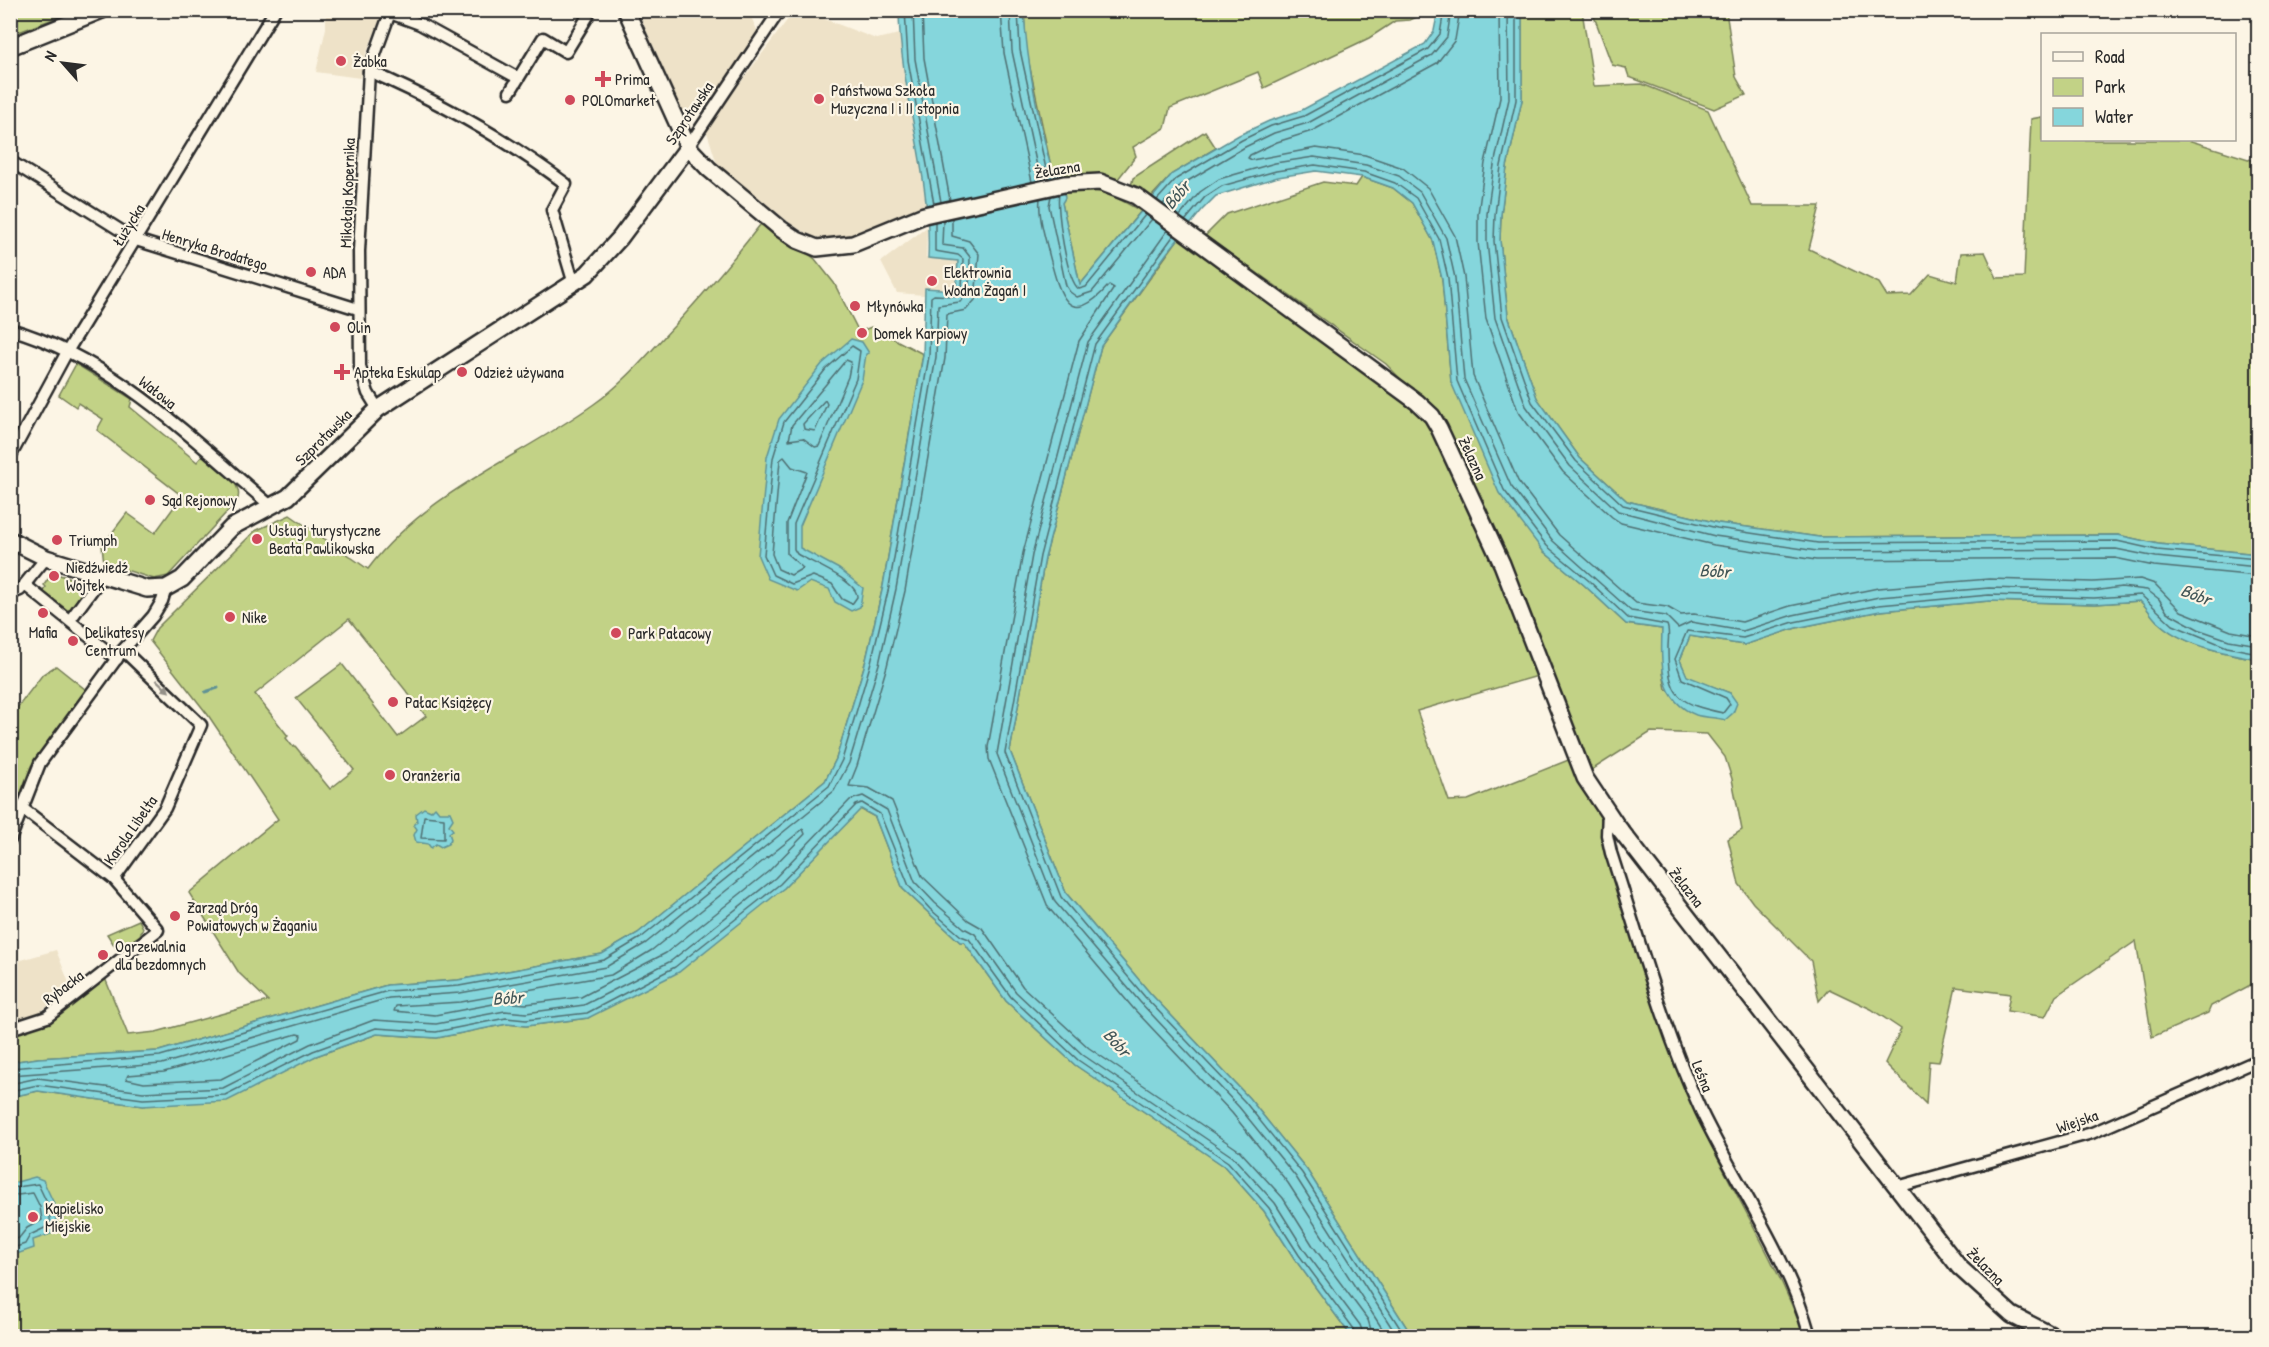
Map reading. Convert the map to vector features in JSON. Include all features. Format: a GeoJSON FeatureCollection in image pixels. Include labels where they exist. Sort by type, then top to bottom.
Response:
{"type":"FeatureCollection","features":[{"type":"Feature","properties":{"kind":"street"},"geometry":{"type":"LineString","coordinates":[[10,47],[102,10]]}},
{"type":"Feature","properties":{"kind":"street","name":"Łużycka"},"geometry":{"type":"LineString","coordinates":[[10,457],[68,350],[275,10]]}},
{"type":"Feature","properties":{"kind":"street","name":"Żelazna"},"geometry":{"type":"LineString","coordinates":[[626,10],[688,147],[709,169],[797,240],[817,248],[853,244],[924,215],[1064,184],[1100,182],[1136,196],[1393,382],[1432,416],[1502,564],[1585,778],[1608,812],[1897,1187],[1971,1279],[2012,1316],[2053,1336]]}},
{"type":"Feature","properties":{"kind":"street","name":"Szprotawska"},"geometry":{"type":"LineString","coordinates":[[166,588],[182,579],[232,527],[288,497],[378,409],[574,284],[607,254],[688,147],[780,10]]}},
{"type":"Feature","properties":{"kind":"street","name":"Mikołaja Kopernika"},"geometry":{"type":"LineString","coordinates":[[378,409],[361,375],[358,309],[369,71],[390,12],[420,24],[518,78]]}},
{"type":"Feature","properties":{"kind":"street"},"geometry":{"type":"LineString","coordinates":[[510,92],[543,38],[566,52],[588,16]]}},
{"type":"Feature","properties":{"kind":"street"},"geometry":{"type":"LineString","coordinates":[[369,71],[496,136],[524,153],[566,184],[552,210],[574,284]]}},
{"type":"Feature","properties":{"kind":"street","name":"Henryka Brodatego"},"geometry":{"type":"LineString","coordinates":[[10,161],[136,240],[358,309]]}},
{"type":"Feature","properties":{"kind":"street","name":"Wałowa"},"geometry":{"type":"LineString","coordinates":[[10,329],[68,350],[129,388],[207,449],[271,506]]}},
{"type":"Feature","properties":{"kind":"street"},"geometry":{"type":"LineString","coordinates":[[10,540],[46,558],[98,578],[151,589],[166,588],[162,601],[153,616],[120,654],[40,763],[10,840]]}},
{"type":"Feature","properties":{"kind":"street"},"geometry":{"type":"LineString","coordinates":[[10,594],[14,595],[25,585],[46,558]]}},
{"type":"Feature","properties":{"kind":"street"},"geometry":{"type":"LineString","coordinates":[[70,620],[98,578]]}},
{"type":"Feature","properties":{"kind":"street","name":"Karola Libelta"},"geometry":{"type":"LineString","coordinates":[[22,808],[114,879],[165,808],[201,725],[120,654],[70,620],[25,585]]}},
{"type":"Feature","properties":{"kind":"street","name":"Leśna"},"geometry":{"type":"LineString","coordinates":[[1608,812],[1607,835],[1611,853],[1662,1015],[1705,1119],[1790,1279],[1810,1336]]}},
{"type":"Feature","properties":{"kind":"street","name":"Rybacka"},"geometry":{"type":"LineString","coordinates":[[10,1029],[45,1019],[158,930],[114,879]]}},
{"type":"Feature","properties":{"kind":"street","name":"Wiejska"},"geometry":{"type":"LineString","coordinates":[[1897,1187],[2092,1133],[2259,1060]]}},
{"type":"Feature","properties":{"kind":"shaded area"},"geometry":{"type":"Polygon","coordinates":[[[326,11],[384,11],[366,54],[360,78],[316,72],[326,28],[326,11]]]}},
{"type":"Feature","properties":{"kind":"shaded area"},"geometry":{"type":"Polygon","coordinates":[[[638,11],[748,11],[759,34],[717,94],[714,93],[706,104],[682,113],[638,11]]]}},
{"type":"Feature","properties":{"kind":"shaded area","name":"Państwowa Szkoła Muzyczna I i II stopnia"},"geometry":{"type":"Polygon","coordinates":[[[794,11],[804,11],[876,39],[900,34],[902,61],[928,203],[843,238],[826,239],[811,236],[791,224],[717,164],[706,129],[794,11]]]}},
{"type":"Feature","properties":{"kind":"shaded area","name":"Elektrownia Wodna Żagań I"},"geometry":{"type":"Polygon","coordinates":[[[927,227],[926,257],[958,261],[956,290],[926,288],[925,295],[897,293],[881,262],[927,227]]]}},
{"type":"Feature","properties":{"kind":"shaded area"},"geometry":{"type":"Polygon","coordinates":[[[56,950],[71,988],[32,1018],[11,1023],[11,963],[56,950]]]}},
{"type":"Feature","properties":{"kind":"green space"},"geometry":{"type":"Polygon","coordinates":[[[11,10],[74,10],[74,11],[11,35],[11,10]]]}},
{"type":"Feature","properties":{"kind":"green space"},"geometry":{"type":"Polygon","coordinates":[[[1024,11],[1430,11],[1410,20],[1395,21],[1369,38],[1264,88],[1258,72],[1170,108],[1165,128],[1133,147],[1136,156],[1118,179],[1099,174],[1053,176],[1026,49],[1024,11]]]}},
{"type":"Feature","properties":{"kind":"green space"},"geometry":{"type":"Polygon","coordinates":[[[1522,11],[1582,11],[1594,86],[1642,84],[1708,110],[1752,206],[1820,206],[1809,249],[1879,283],[1887,296],[1911,295],[1930,274],[1957,282],[1961,253],[1985,252],[1997,278],[2024,277],[2031,119],[2041,117],[2041,141],[2191,141],[2258,162],[2258,554],[2158,544],[2118,535],[1819,537],[1718,523],[1627,501],[1580,458],[1537,398],[1508,316],[1500,240],[1501,215],[1507,167],[1522,100],[1522,11]]]}},
{"type":"Feature","properties":{"kind":"green space"},"geometry":{"type":"Polygon","coordinates":[[[1592,11],[1726,11],[1736,77],[1746,95],[1714,109],[1629,77],[1626,68],[1612,65],[1592,11]]]}},
{"type":"Feature","properties":{"kind":"green space"},"geometry":{"type":"Polygon","coordinates":[[[1205,131],[1216,148],[1172,174],[1151,197],[1131,186],[1133,178],[1205,131]]]}},
{"type":"Feature","properties":{"kind":"green space"},"geometry":{"type":"Polygon","coordinates":[[[1362,177],[1393,188],[1412,203],[1433,241],[1442,279],[1451,382],[1543,551],[1626,624],[1662,629],[1663,673],[1666,689],[1713,717],[1725,719],[1730,693],[1687,677],[1680,660],[1690,636],[1744,645],[1796,628],[1880,611],[1989,601],[2095,604],[2140,601],[2158,622],[2192,643],[2258,659],[2258,981],[2211,1006],[2208,1013],[2152,1037],[2136,941],[2056,996],[2045,1017],[2007,1011],[2010,994],[1956,987],[1939,1062],[1929,1061],[1926,1104],[1885,1063],[1901,1029],[1871,1009],[1829,989],[1819,1001],[1811,961],[1753,903],[1739,884],[1728,839],[1742,830],[1732,779],[1725,757],[1707,734],[1651,732],[1590,771],[1522,591],[1442,421],[1386,364],[1205,236],[1227,214],[1323,182],[1356,186],[1362,177]]]}},
{"type":"Feature","properties":{"kind":"green space"},"geometry":{"type":"Polygon","coordinates":[[[1086,190],[1108,193],[1141,211],[1080,285],[1062,203],[1064,193],[1086,190]]]}},
{"type":"Feature","properties":{"kind":"green space","name":"Park Pałacowy"},"geometry":{"type":"Polygon","coordinates":[[[764,220],[815,259],[834,283],[859,332],[871,327],[923,354],[883,586],[866,660],[836,759],[825,781],[638,933],[602,954],[458,980],[387,985],[159,1051],[38,1058],[11,1062],[10,1031],[25,1027],[105,978],[128,1035],[156,1032],[268,1001],[239,973],[189,893],[278,819],[208,715],[150,641],[157,628],[255,531],[290,515],[368,569],[391,542],[445,497],[565,424],[613,389],[639,364],[715,280],[764,220]],[[349,619],[255,694],[288,736],[286,738],[293,747],[295,746],[330,789],[354,770],[296,698],[342,664],[398,737],[426,716],[349,619]]]}},
{"type":"Feature","properties":{"kind":"green space"},"geometry":{"type":"Polygon","coordinates":[[[1179,238],[1370,375],[1418,413],[1434,432],[1458,476],[1541,675],[1417,711],[1449,801],[1468,800],[1571,759],[1586,793],[1601,817],[1602,842],[1679,1076],[1707,1137],[1779,1277],[1804,1336],[1412,1336],[1307,1170],[1249,1098],[1150,993],[1066,893],[1010,751],[1045,558],[1101,346],[1179,238]]]}},
{"type":"Feature","properties":{"kind":"green space"},"geometry":{"type":"Polygon","coordinates":[[[76,364],[132,399],[130,407],[197,462],[203,455],[228,475],[237,488],[239,494],[237,501],[168,576],[154,579],[104,563],[102,546],[127,513],[155,533],[182,496],[97,430],[103,419],[78,403],[76,407],[59,395],[76,364]]]}},
{"type":"Feature","properties":{"kind":"green space"},"geometry":{"type":"Polygon","coordinates":[[[52,573],[93,584],[71,613],[43,591],[52,573]]]}},
{"type":"Feature","properties":{"kind":"green space"},"geometry":{"type":"Polygon","coordinates":[[[56,666],[86,690],[31,766],[18,800],[11,796],[11,716],[43,674],[56,666]]]}},
{"type":"Feature","properties":{"kind":"green space"},"geometry":{"type":"Polygon","coordinates":[[[860,809],[875,817],[903,889],[960,942],[964,942],[1006,1001],[1075,1065],[1224,1166],[1264,1211],[1294,1258],[1351,1336],[11,1336],[10,1097],[38,1091],[143,1106],[316,1056],[377,1034],[437,1038],[507,1024],[526,1026],[588,1018],[784,888],[860,809]]]}},
{"type":"Feature","properties":{"kind":"green space"},"geometry":{"type":"Polygon","coordinates":[[[139,920],[143,928],[140,935],[118,951],[107,934],[139,920]]]}},
{"type":"Feature","properties":{"kind":"water","name":"Bóbr"},"geometry":{"type":"Polygon","coordinates":[[[899,11],[1024,11],[1038,114],[1053,175],[1061,173],[1065,198],[1062,203],[1080,285],[1172,174],[1239,135],[1269,121],[1302,110],[1425,44],[1434,31],[1438,11],[1522,11],[1522,100],[1507,167],[1501,215],[1500,240],[1508,316],[1537,398],[1580,458],[1627,501],[1718,523],[1819,537],[2118,535],[2158,544],[2258,554],[2258,659],[2192,643],[2158,622],[2140,601],[2095,604],[1989,601],[1880,611],[1796,628],[1744,645],[1690,636],[1680,660],[1687,676],[1730,693],[1737,703],[1733,713],[1725,720],[1696,715],[1675,700],[1669,690],[1663,667],[1662,629],[1626,624],[1543,551],[1499,493],[1451,382],[1442,279],[1433,241],[1412,203],[1393,188],[1362,177],[1316,171],[1278,177],[1216,196],[1167,253],[1101,346],[1045,558],[1010,751],[1066,893],[1150,993],[1249,1098],[1307,1170],[1412,1336],[1351,1336],[1294,1258],[1264,1211],[1224,1166],[1075,1065],[1006,1001],[964,942],[960,942],[903,889],[875,817],[861,809],[784,888],[679,972],[588,1018],[526,1026],[507,1024],[437,1038],[377,1034],[316,1056],[227,1101],[143,1106],[38,1091],[11,1097],[11,1062],[38,1058],[159,1051],[387,985],[458,980],[602,954],[638,933],[825,781],[836,759],[866,660],[883,586],[923,355],[925,288],[956,290],[958,261],[928,258],[925,196],[905,73],[899,11]]]}},
{"type":"Feature","properties":{"kind":"water"},"geometry":{"type":"Polygon","coordinates":[[[851,339],[862,342],[869,353],[866,354],[862,380],[800,526],[800,548],[839,569],[863,588],[860,607],[851,611],[835,602],[829,589],[810,582],[797,591],[768,579],[758,556],[767,457],[779,419],[822,364],[851,339]]]}},
{"type":"Feature","properties":{"kind":"water"},"geometry":{"type":"Polygon","coordinates":[[[435,807],[439,812],[450,812],[453,819],[449,825],[453,830],[449,833],[451,839],[448,844],[441,847],[436,844],[431,848],[428,844],[416,842],[414,835],[417,829],[414,825],[417,822],[416,814],[424,808],[431,811],[435,807]]]}},
{"type":"Feature","properties":{"kind":"water","name":"Kąpielisko Miejskie"},"geometry":{"type":"Polygon","coordinates":[[[35,1177],[43,1180],[56,1208],[53,1209],[58,1226],[53,1233],[33,1240],[34,1248],[11,1256],[11,1178],[13,1183],[35,1177]]]}},
{"type":"Feature","properties":{"kind":"waterway"},"geometry":{"type":"LineString","coordinates":[[205,692],[218,688]]}},
{"type":"Feature","properties":{"kind":"place","name":"Żabka"},"geometry":{"type":"Point","coordinates":[341,61]}},
{"type":"Feature","properties":{"kind":"place","name":"Prima"},"geometry":{"type":"Point","coordinates":[603,79]}},
{"type":"Feature","properties":{"kind":"place","name":"Państwowa Szkoła Muzyczna I i II stopnia"},"geometry":{"type":"Point","coordinates":[819,99]}},
{"type":"Feature","properties":{"kind":"place","name":"POLOmarket"},"geometry":{"type":"Point","coordinates":[570,100]}},
{"type":"Feature","properties":{"kind":"place","name":"ADA"},"geometry":{"type":"Point","coordinates":[311,272]}},
{"type":"Feature","properties":{"kind":"place","name":"Elektrownia Wodna Żagań I"},"geometry":{"type":"Point","coordinates":[932,281]}},
{"type":"Feature","properties":{"kind":"place","name":"Młynówka"},"geometry":{"type":"Point","coordinates":[855,306]}},
{"type":"Feature","properties":{"kind":"place","name":"Olin"},"geometry":{"type":"Point","coordinates":[335,327]}},
{"type":"Feature","properties":{"kind":"place","name":"Domek Karpiowy"},"geometry":{"type":"Point","coordinates":[862,333]}},
{"type":"Feature","properties":{"kind":"place","name":"Apteka Eskulap"},"geometry":{"type":"Point","coordinates":[342,372]}},
{"type":"Feature","properties":{"kind":"place","name":"Odzież używana"},"geometry":{"type":"Point","coordinates":[462,372]}},
{"type":"Feature","properties":{"kind":"place","name":"Sąd Rejonowy"},"geometry":{"type":"Point","coordinates":[150,500]}},
{"type":"Feature","properties":{"kind":"place","name":"Usługi turystyczne Beata Pawlikowska"},"geometry":{"type":"Point","coordinates":[257,539]}},
{"type":"Feature","properties":{"kind":"place","name":"Triumph"},"geometry":{"type":"Point","coordinates":[57,540]}},
{"type":"Feature","properties":{"kind":"place","name":"Niedźwiedź Wojtek"},"geometry":{"type":"Point","coordinates":[54,576]}},
{"type":"Feature","properties":{"kind":"place","name":"Mafia"},"geometry":{"type":"Point","coordinates":[43,613]}},
{"type":"Feature","properties":{"kind":"place","name":"Nike"},"geometry":{"type":"Point","coordinates":[230,617]}},
{"type":"Feature","properties":{"kind":"place","name":"Park Pałacowy"},"geometry":{"type":"Point","coordinates":[616,633]}},
{"type":"Feature","properties":{"kind":"place","name":"Delikatesy Centrum"},"geometry":{"type":"Point","coordinates":[73,641]}},
{"type":"Feature","properties":{"kind":"place","name":"Pałac Książęcy"},"geometry":{"type":"Point","coordinates":[393,702]}},
{"type":"Feature","properties":{"kind":"place","name":"Oranżeria"},"geometry":{"type":"Point","coordinates":[390,775]}},
{"type":"Feature","properties":{"kind":"place","name":"Zarząd Dróg Powiatowych w Żaganiu"},"geometry":{"type":"Point","coordinates":[175,916]}},
{"type":"Feature","properties":{"kind":"place","name":"Ogrzewalnia dla bezdomnych"},"geometry":{"type":"Point","coordinates":[103,955]}},
{"type":"Feature","properties":{"kind":"place","name":"Kąpielisko Miejskie"},"geometry":{"type":"Point","coordinates":[33,1217]}}]}
